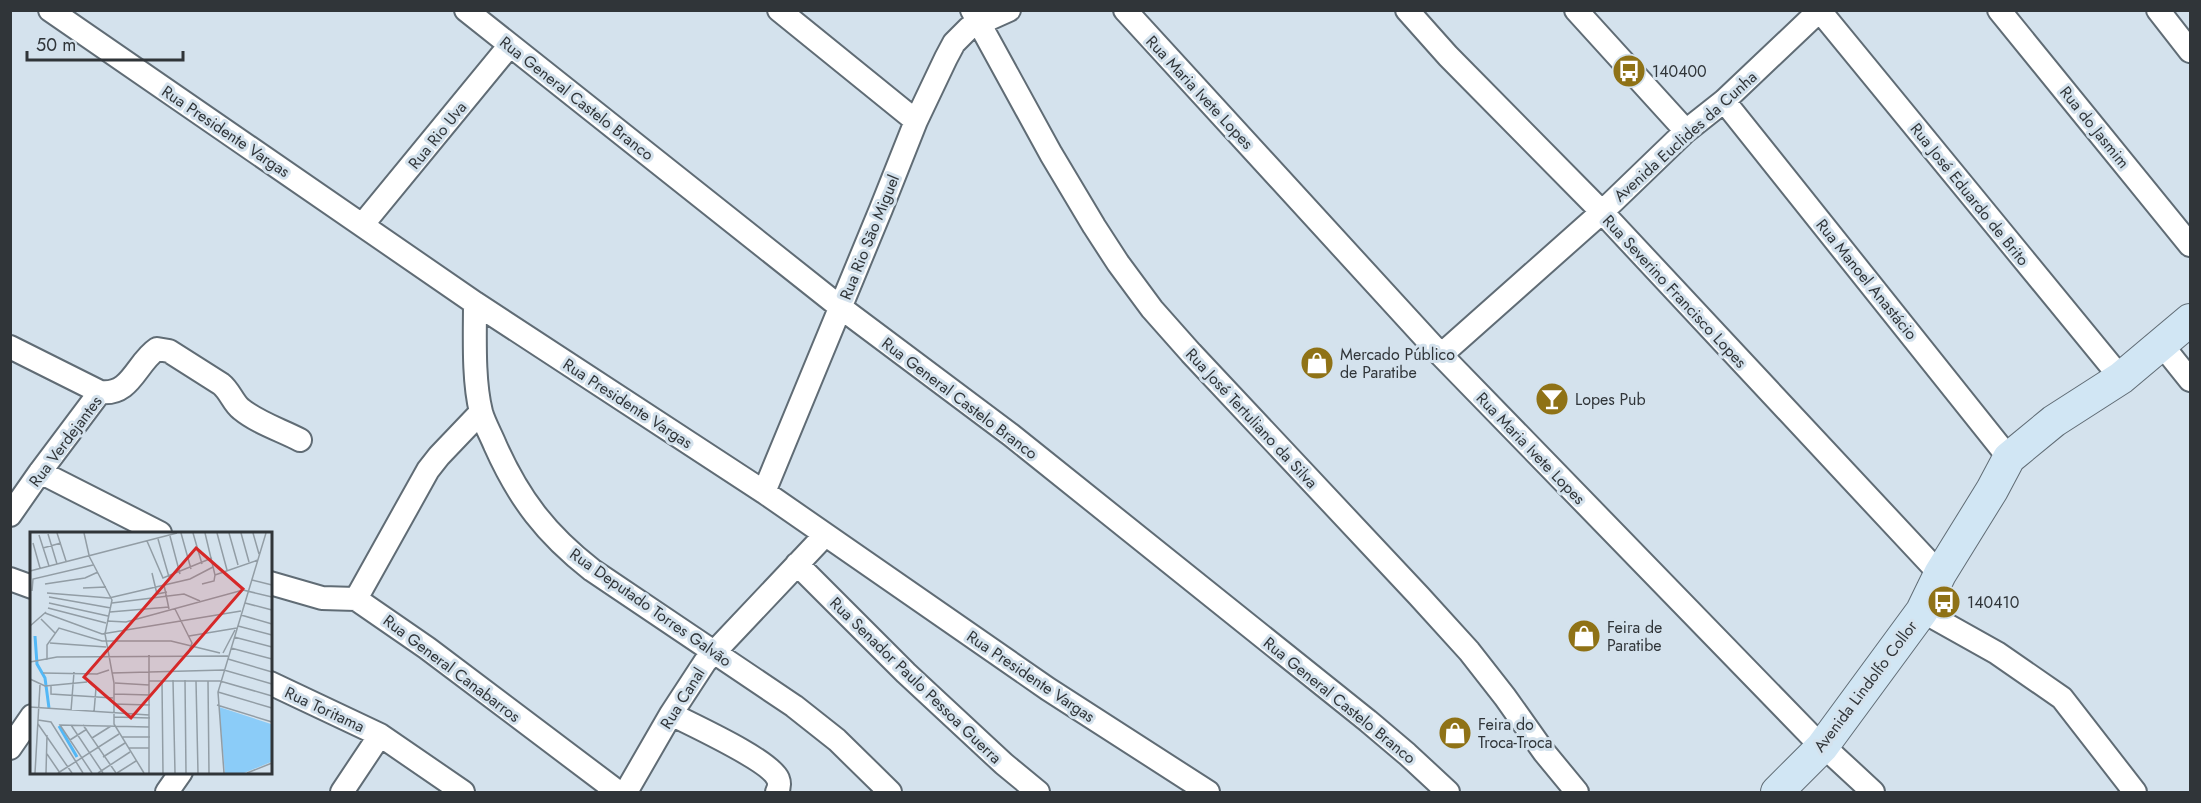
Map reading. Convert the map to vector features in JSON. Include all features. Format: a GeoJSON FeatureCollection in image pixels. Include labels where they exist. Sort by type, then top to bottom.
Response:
{"type":"FeatureCollection","features":[{"type":"Feature","properties":{"kind":"main road","name":"Avenida Lindolfo Collor"},"geometry":{"type":"LineString","coordinates":[[1777,792],[1822,747],[1922,611],[1940,574],[2009,458],[2054,421],[2121,378],[2190,321]]}},
{"type":"Feature","properties":{"kind":"street","name":"Rua Presidente Vargas"},"geometry":{"type":"LineString","coordinates":[[50,10],[475,303],[764,492],[1048,688],[1208,792]]}},
{"type":"Feature","properties":{"kind":"street","name":"Rua General Castelo Branco"},"geometry":{"type":"LineString","coordinates":[[466,10],[840,308],[1011,435],[1368,721],[1448,792]]}},
{"type":"Feature","properties":{"kind":"street"},"geometry":{"type":"LineString","coordinates":[[779,10],[916,121]]}},
{"type":"Feature","properties":{"kind":"street","name":"Rua Rio São Miguel"},"geometry":{"type":"LineString","coordinates":[[764,492],[916,121],[954,43],[969,28],[975,16],[1009,10]]}},
{"type":"Feature","properties":{"kind":"street","name":"Rua Maria Ivete Lopes"},"geometry":{"type":"LineString","coordinates":[[1125,10],[1441,355],[1822,747],[1873,792]]}},
{"type":"Feature","properties":{"kind":"street","name":"Rua Severino Francisco Lopes"},"geometry":{"type":"LineString","coordinates":[[1407,10],[1448,56],[1602,212],[1940,574]]}},
{"type":"Feature","properties":{"kind":"street","name":"Rua do Jasmim"},"geometry":{"type":"LineString","coordinates":[[1999,10],[2190,245]]}},
{"type":"Feature","properties":{"kind":"street"},"geometry":{"type":"LineString","coordinates":[[2158,10],[2190,51]]}},
{"type":"Feature","properties":{"kind":"street","name":"Avenida Euclides da Cunha"},"geometry":{"type":"LineString","coordinates":[[1441,355],[1602,212],[1686,131],[1724,101],[1820,11]]}},
{"type":"Feature","properties":{"kind":"street","name":"Rua José Eduardo de Brito"},"geometry":{"type":"LineString","coordinates":[[1820,11],[2121,378]]}},
{"type":"Feature","properties":{"kind":"street"},"geometry":{"type":"LineString","coordinates":[[1580,12],[1686,131]]}},
{"type":"Feature","properties":{"kind":"street","name":"Rua José Tertuliano da Silva"},"geometry":{"type":"LineString","coordinates":[[975,16],[1051,154],[1094,226],[1152,309],[1469,651],[1544,752],[1577,792]]}},
{"type":"Feature","properties":{"kind":"street","name":"Rua Rio Uva"},"geometry":{"type":"LineString","coordinates":[[363,224],[510,45]]}},
{"type":"Feature","properties":{"kind":"street","name":"Rua Manoel Anastácio"},"geometry":{"type":"LineString","coordinates":[[1724,101],[2009,458]]}},
{"type":"Feature","properties":{"kind":"street","name":"Rua Deputado Torres Galvão"},"geometry":{"type":"LineString","coordinates":[[475,303],[481,412],[505,468],[521,496],[550,534],[592,570],[794,706],[837,740],[890,792]]}},
{"type":"Feature","properties":{"kind":"street"},"geometry":{"type":"LineString","coordinates":[[2162,345],[2190,380]]}},
{"type":"Feature","properties":{"kind":"street"},"geometry":{"type":"LineString","coordinates":[[10,347],[100,392]]}},
{"type":"Feature","properties":{"kind":"street","name":"Rua Verdejantes"},"geometry":{"type":"LineString","coordinates":[[10,515],[100,392],[117,391],[127,383],[154,351],[163,349],[221,384],[241,409],[300,440]]}},
{"type":"Feature","properties":{"kind":"street"},"geometry":{"type":"LineString","coordinates":[[272,584],[322,598],[356,599],[428,470],[481,412]]}},
{"type":"Feature","properties":{"kind":"street"},"geometry":{"type":"LineString","coordinates":[[40,472],[158,532]]}},
{"type":"Feature","properties":{"kind":"street","name":"Rua Canal"},"geometry":{"type":"LineString","coordinates":[[626,792],[698,671],[825,534]]}},
{"type":"Feature","properties":{"kind":"street","name":"Rua Senador Paulo Pessoa Guerra"},"geometry":{"type":"LineString","coordinates":[[797,564],[906,673],[1004,764],[1038,792]]}},
{"type":"Feature","properties":{"kind":"street"},"geometry":{"type":"LineString","coordinates":[[10,579],[30,586]]}},
{"type":"Feature","properties":{"kind":"street","name":"Rua General Canabarros"},"geometry":{"type":"LineString","coordinates":[[356,599],[427,648],[618,792]]}},
{"type":"Feature","properties":{"kind":"street"},"geometry":{"type":"LineString","coordinates":[[1922,611],[1997,653],[2062,698],[2135,792]]}},
{"type":"Feature","properties":{"kind":"street","name":"Rua Toritama"},"geometry":{"type":"LineString","coordinates":[[272,684],[380,735],[463,792]]}},
{"type":"Feature","properties":{"kind":"street"},"geometry":{"type":"LineString","coordinates":[[671,714],[765,765],[778,779],[778,789]]}},
{"type":"Feature","properties":{"kind":"street"},"geometry":{"type":"LineString","coordinates":[[10,748],[30,719]]}},
{"type":"Feature","properties":{"kind":"street","name":"Rua Toritama"},"geometry":{"type":"LineString","coordinates":[[342,792],[380,735]]}},
{"type":"Feature","properties":{"kind":"street"},"geometry":{"type":"LineString","coordinates":[[167,792],[180,773]]}},
{"type":"Feature","properties":{"kind":"place","name":"140400"},"geometry":{"type":"Point","coordinates":[1629,71]}},
{"type":"Feature","properties":{"kind":"place","name":"Mercado Público de Paratibe"},"geometry":{"type":"Point","coordinates":[1317,363]}},
{"type":"Feature","properties":{"kind":"place","name":"Lopes Pub"},"geometry":{"type":"Point","coordinates":[1552,399]}},
{"type":"Feature","properties":{"kind":"place","name":"140410"},"geometry":{"type":"Point","coordinates":[1944,602]}},
{"type":"Feature","properties":{"kind":"place","name":"Feira de Paratibe"},"geometry":{"type":"Point","coordinates":[1584,636]}},
{"type":"Feature","properties":{"kind":"place","name":"Feira do Troca-Troca"},"geometry":{"type":"Point","coordinates":[1455,733]}}]}
